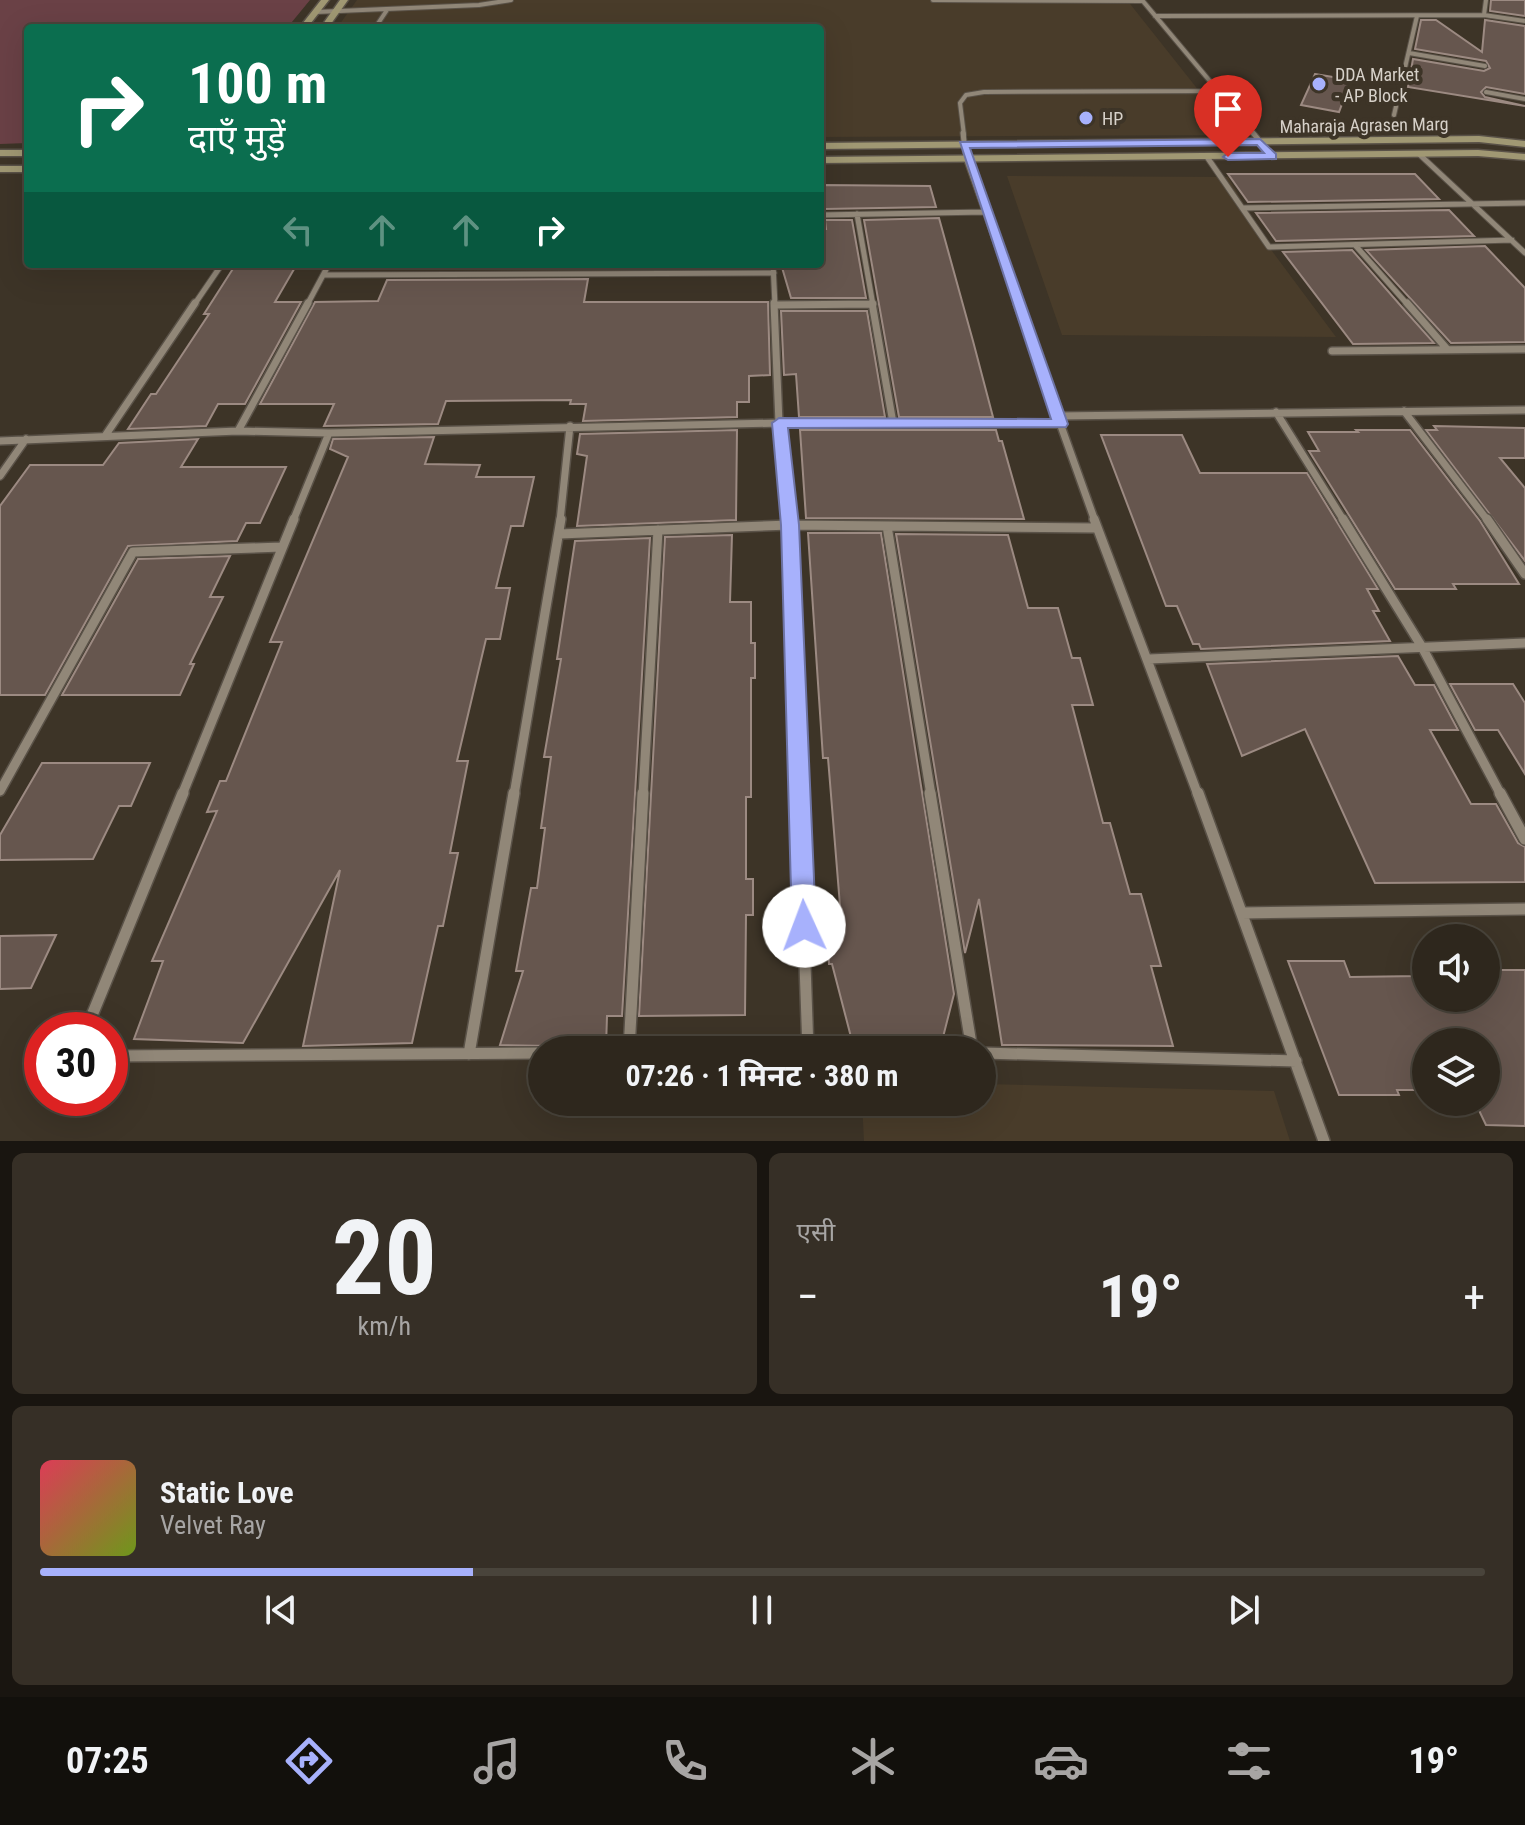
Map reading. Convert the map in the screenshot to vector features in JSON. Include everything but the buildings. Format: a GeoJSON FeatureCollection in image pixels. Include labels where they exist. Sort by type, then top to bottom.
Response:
{"type":"FeatureCollection","features":[{"type":"Feature","properties":{"kind":"street"},"geometry":{"type":"LineString","coordinates":[[306,24],[325,0]]}},
{"type":"Feature","properties":{"kind":"street"},"geometry":{"type":"LineString","coordinates":[[327,24],[344,0]]}},
{"type":"Feature","properties":{"kind":"street"},"geometry":{"type":"LineString","coordinates":[[316,12],[511,0]]}},
{"type":"Feature","properties":{"kind":"street"},"geometry":{"type":"LineString","coordinates":[[933,0],[1142,0],[1272,156]]}},
{"type":"Feature","properties":{"kind":"street"},"geometry":{"type":"LineString","coordinates":[[1484,15],[1486,0]]}},
{"type":"Feature","properties":{"kind":"street"},"geometry":{"type":"LineString","coordinates":[[378,24],[387,10]]}},
{"type":"Feature","properties":{"kind":"street"},"geometry":{"type":"LineString","coordinates":[[1155,16],[1484,15],[1525,21]]}},
{"type":"Feature","properties":{"kind":"street"},"geometry":{"type":"LineString","coordinates":[[1394,115],[1417,16]]}},
{"type":"Feature","properties":{"kind":"street"},"geometry":{"type":"LineString","coordinates":[[1409,53],[1485,66]]}},
{"type":"Feature","properties":{"kind":"street"},"geometry":{"type":"LineString","coordinates":[[1217,91],[984,92],[966,95],[960,103],[966,158],[1097,528],[1149,659],[1324,1141]]}},
{"type":"Feature","properties":{"kind":"street"},"geometry":{"type":"LineString","coordinates":[[1486,92],[1525,99]]}},
{"type":"Feature","properties":{"kind":"street","name":"Maharaja Agrasen Marg"},"geometry":{"type":"LineString","coordinates":[[824,146],[1479,139],[1525,144]]}},
{"type":"Feature","properties":{"kind":"street"},"geometry":{"type":"LineString","coordinates":[[0,153],[24,153]]}},
{"type":"Feature","properties":{"kind":"street","name":"Maharaja Agrasen Marg"},"geometry":{"type":"LineString","coordinates":[[824,160],[1478,153],[1525,157]]}},
{"type":"Feature","properties":{"kind":"street"},"geometry":{"type":"LineString","coordinates":[[1419,154],[1518,243],[1525,253]]}},
{"type":"Feature","properties":{"kind":"street"},"geometry":{"type":"LineString","coordinates":[[1207,157],[1269,247],[1518,243]]}},
{"type":"Feature","properties":{"kind":"street"},"geometry":{"type":"LineString","coordinates":[[0,169],[24,169]]}},
{"type":"Feature","properties":{"kind":"street"},"geometry":{"type":"LineString","coordinates":[[1242,208],[1525,203]]}},
{"type":"Feature","properties":{"kind":"street"},"geometry":{"type":"LineString","coordinates":[[824,215],[985,212]]}},
{"type":"Feature","properties":{"kind":"street"},"geometry":{"type":"LineString","coordinates":[[857,214],[893,423]]}},
{"type":"Feature","properties":{"kind":"street"},"geometry":{"type":"LineString","coordinates":[[1355,245],[1447,349]]}},
{"type":"Feature","properties":{"kind":"street"},"geometry":{"type":"LineString","coordinates":[[105,436],[219,268]]}},
{"type":"Feature","properties":{"kind":"street"},"geometry":{"type":"LineString","coordinates":[[238,431],[327,268]]}},
{"type":"Feature","properties":{"kind":"street"},"geometry":{"type":"LineString","coordinates":[[773,268],[779,423],[790,525],[808,1036]]}},
{"type":"Feature","properties":{"kind":"street"},"geometry":{"type":"LineString","coordinates":[[324,275],[774,273]]}},
{"type":"Feature","properties":{"kind":"street"},"geometry":{"type":"LineString","coordinates":[[775,305],[873,304]]}},
{"type":"Feature","properties":{"kind":"street"},"geometry":{"type":"LineString","coordinates":[[1332,351],[1525,349]]}},
{"type":"Feature","properties":{"kind":"street"},"geometry":{"type":"LineString","coordinates":[[0,441],[238,431],[329,433],[570,426],[1059,420],[1276,412],[1525,410]]}},
{"type":"Feature","properties":{"kind":"street"},"geometry":{"type":"LineString","coordinates":[[1404,411],[1478,506],[1525,574]]}},
{"type":"Feature","properties":{"kind":"street"},"geometry":{"type":"LineString","coordinates":[[1276,412],[1422,647],[1525,839]]}},
{"type":"Feature","properties":{"kind":"street"},"geometry":{"type":"LineString","coordinates":[[469,1054],[559,534],[570,426]]}},
{"type":"Feature","properties":{"kind":"street"},"geometry":{"type":"LineString","coordinates":[[93,1012],[329,433]]}},
{"type":"Feature","properties":{"kind":"street"},"geometry":{"type":"LineString","coordinates":[[0,476],[26,439]]}},
{"type":"Feature","properties":{"kind":"street"},"geometry":{"type":"LineString","coordinates":[[559,534],[790,525],[1097,528]]}},
{"type":"Feature","properties":{"kind":"street"},"geometry":{"type":"LineString","coordinates":[[887,526],[970,1036]]}},
{"type":"Feature","properties":{"kind":"street"},"geometry":{"type":"LineString","coordinates":[[630,1036],[658,530]]}},
{"type":"Feature","properties":{"kind":"street"},"geometry":{"type":"LineString","coordinates":[[0,791],[133,552],[282,547]]}},
{"type":"Feature","properties":{"kind":"street"},"geometry":{"type":"LineString","coordinates":[[1149,659],[1525,643]]}},
{"type":"Feature","properties":{"kind":"street"},"geometry":{"type":"LineString","coordinates":[[1242,913],[1525,909]]}},
{"type":"Feature","properties":{"kind":"street"},"geometry":{"type":"LineString","coordinates":[[128,1056],[528,1053]]}},
{"type":"Feature","properties":{"kind":"street"},"geometry":{"type":"LineString","coordinates":[[996,1053],[1296,1061]]}},
{"type":"Feature","properties":{"kind":"shaded area"},"geometry":{"type":"Polygon","coordinates":[[[0,0],[310,0],[290,24],[24,24],[24,143],[0,144],[0,0]]]}},
{"type":"Feature","properties":{"kind":"shaded area"},"geometry":{"type":"Polygon","coordinates":[[[357,0],[1127,0],[1234,135],[824,137],[824,24],[340,24],[357,0]]]}},
{"type":"Feature","properties":{"kind":"shaded area"},"geometry":{"type":"Polygon","coordinates":[[[1007,176],[1228,177],[1269,247],[1336,337],[1062,335],[1007,176]]]}},
{"type":"Feature","properties":{"kind":"shaded area"},"geometry":{"type":"Polygon","coordinates":[[[996,1084],[1274,1091],[1290,1141],[864,1141],[863,1116],[996,1116],[996,1084]]]}},
{"type":"Feature","properties":{"kind":"place","name":"DDA Market - AP Block"},"geometry":{"type":"Point","coordinates":[1319,84]}},
{"type":"Feature","properties":{"kind":"place","name":"HP"},"geometry":{"type":"Point","coordinates":[1086,118]}},
{"type":"Feature","properties":{"kind":"route"},"geometry":{"type":"LineString","coordinates":[[804,926],[790,525],[779,423],[1061,424],[964,145],[1260,142],[1272,156],[1228,157]]}}]}
